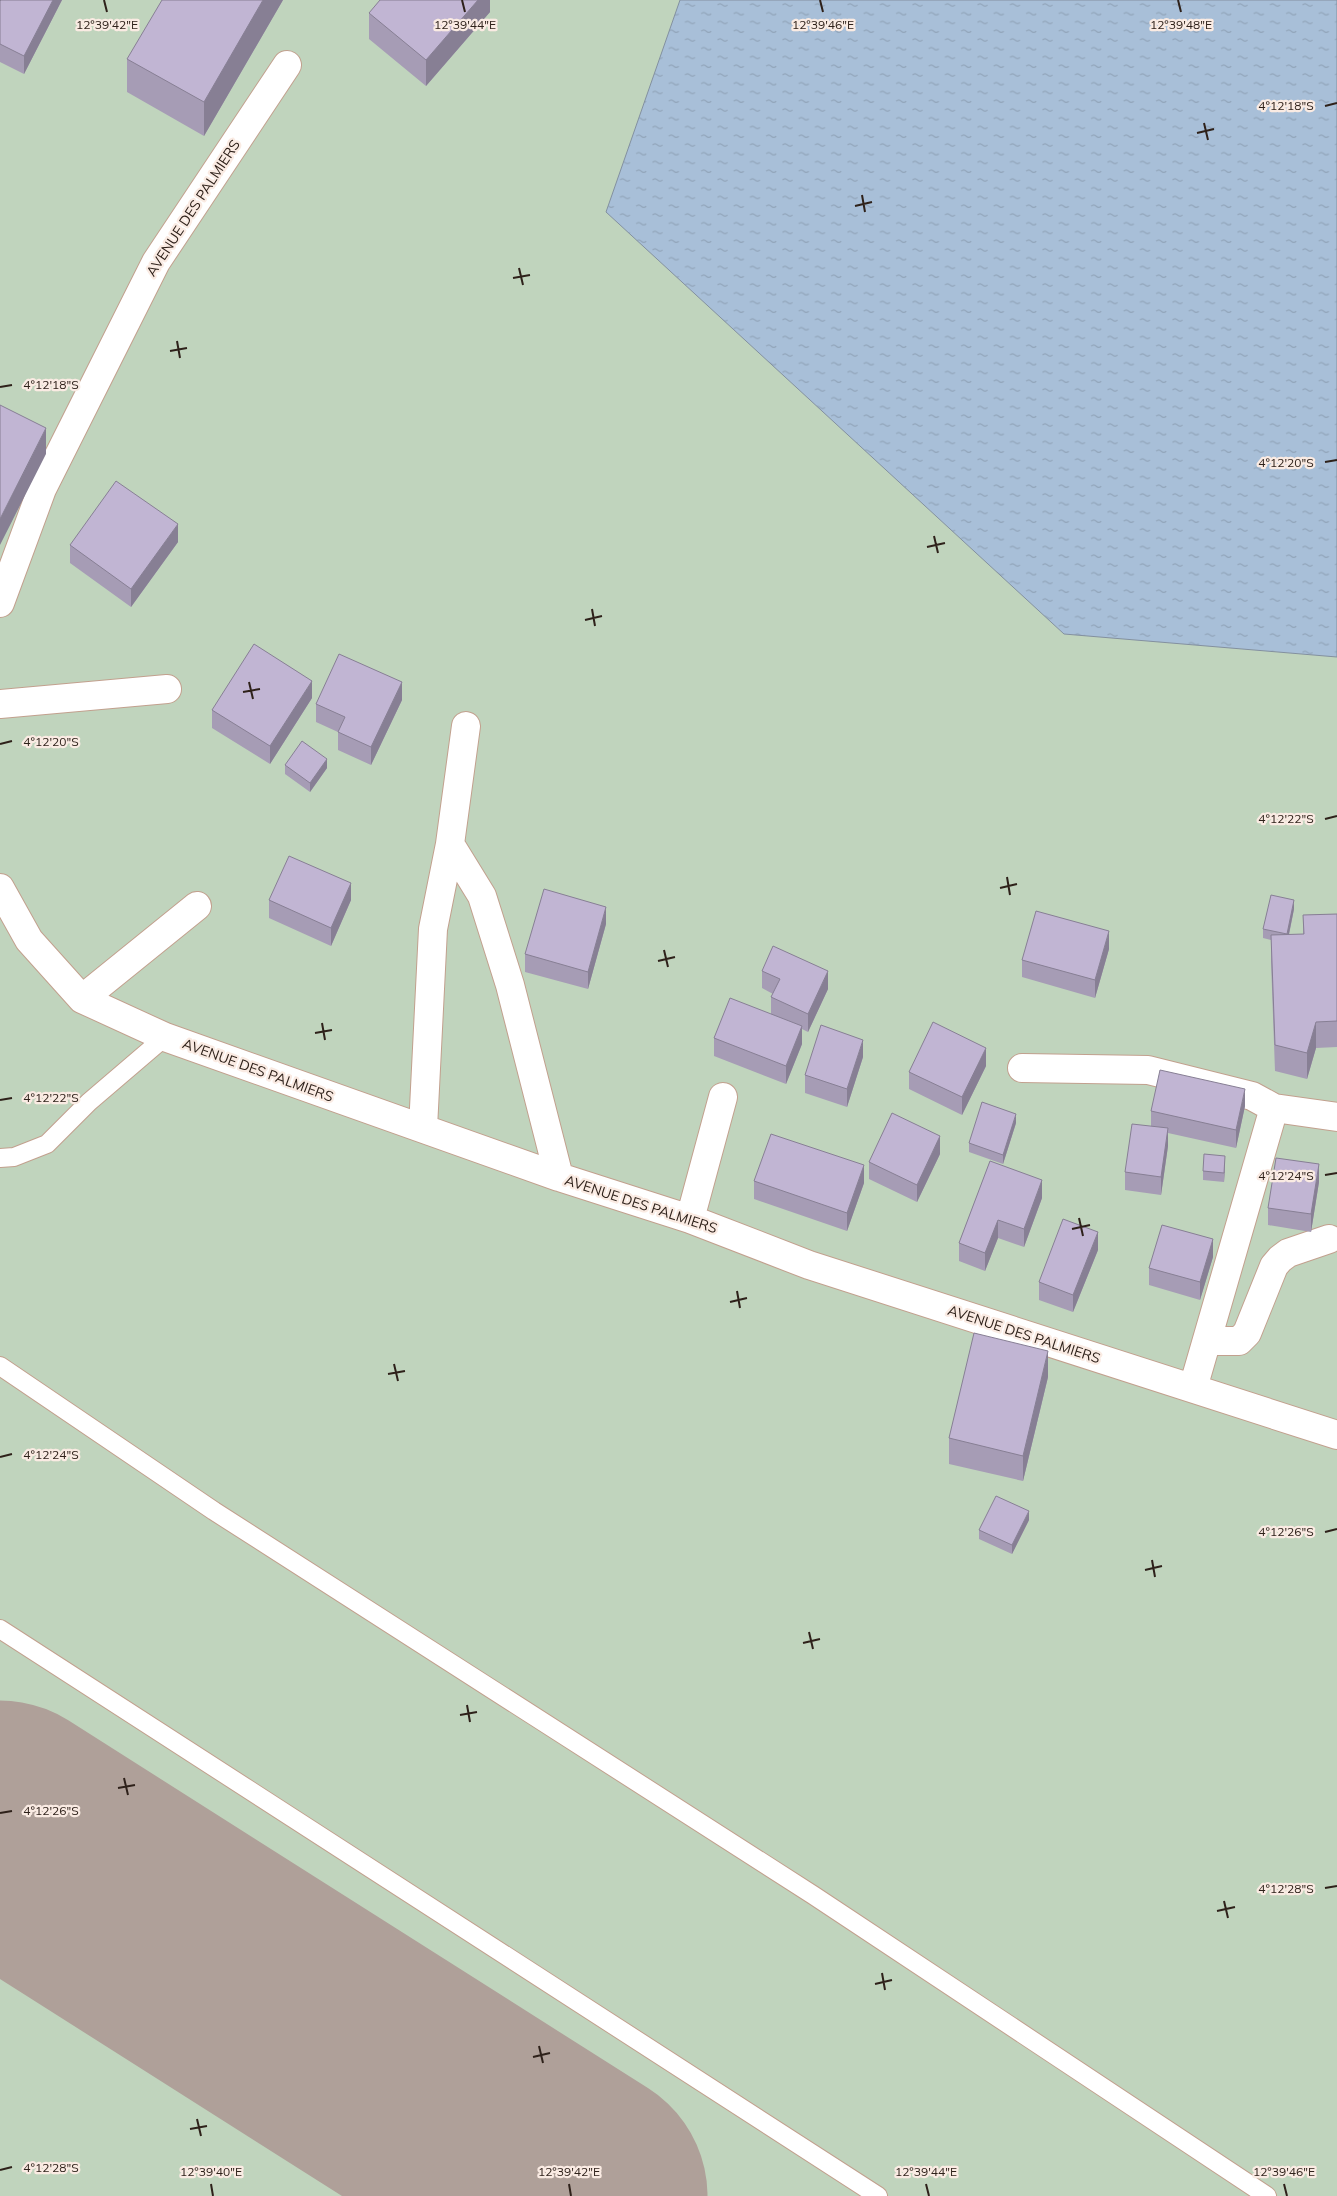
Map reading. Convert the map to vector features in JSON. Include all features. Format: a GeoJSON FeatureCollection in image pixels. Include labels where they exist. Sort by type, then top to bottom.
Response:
{"type":"FeatureCollection","features":[{"type":"Feature","properties":{"kind":"street","name":"AVENUE DES PALMIERS"},"geometry":{"type":"LineString","coordinates":[[0,603],[42,489],[156,262],[287,65]]}},
{"type":"Feature","properties":{"kind":"street"},"geometry":{"type":"LineString","coordinates":[[0,704],[167,689]]}},
{"type":"Feature","properties":{"kind":"street"},"geometry":{"type":"LineString","coordinates":[[423,1128],[433,929],[450,844],[466,726]]}},
{"type":"Feature","properties":{"kind":"street"},"geometry":{"type":"LineString","coordinates":[[450,844],[482,896],[510,985],[559,1176]]}},
{"type":"Feature","properties":{"kind":"street","name":"AVENUE DES PALMIERS"},"geometry":{"type":"LineString","coordinates":[[0,888],[29,940],[82,999],[165,1037],[559,1176],[690,1218],[809,1265],[1337,1435]]}},
{"type":"Feature","properties":{"kind":"street"},"geometry":{"type":"LineString","coordinates":[[82,999],[197,906]]}},
{"type":"Feature","properties":{"kind":"street"},"geometry":{"type":"LineString","coordinates":[[1022,1068],[1148,1070],[1252,1096],[1274,1108],[1337,1117]]}},
{"type":"Feature","properties":{"kind":"street"},"geometry":{"type":"LineString","coordinates":[[690,1218],[723,1097]]}},
{"type":"Feature","properties":{"kind":"street"},"geometry":{"type":"LineString","coordinates":[[1193,1388],[1274,1108]]}},
{"type":"Feature","properties":{"kind":"street"},"geometry":{"type":"LineString","coordinates":[[1206,1341],[1239,1341],[1247,1332],[1274,1266],[1288,1253],[1329,1239]]}},
{"type":"Feature","properties":{"kind":"lane"},"geometry":{"type":"LineString","coordinates":[[0,1158],[14,1157],[47,1144],[90,1102],[165,1037]]}},
{"type":"Feature","properties":{"kind":"lane"},"geometry":{"type":"LineString","coordinates":[[0,1366],[214,1511],[804,1890],[1267,2196]]}},
{"type":"Feature","properties":{"kind":"lane"},"geometry":{"type":"LineString","coordinates":[[0,1629],[878,2196]]}},
{"type":"Feature","properties":{"kind":"green space"},"geometry":{"type":"Polygon","coordinates":[[[0,0],[1337,0],[1337,2196],[0,2196],[0,0]]]}},
{"type":"Feature","properties":{"kind":"water"},"geometry":{"type":"Polygon","coordinates":[[[680,0],[1337,0],[1337,657],[1064,634],[606,212],[680,0]]]}},
{"type":"Feature","properties":{"kind":"building"},"geometry":{"type":"Polygon","coordinates":[[[1,0],[53,0],[24,56],[0,44],[1,0]]]}},
{"type":"Feature","properties":{"kind":"building"},"geometry":{"type":"Polygon","coordinates":[[[162,0],[263,0],[204,102],[127,59],[162,0]]]}},
{"type":"Feature","properties":{"kind":"building"},"geometry":{"type":"Polygon","coordinates":[[[380,0],[478,0],[426,60],[369,13],[380,0]]]}},
{"type":"Feature","properties":{"kind":"building"},"geometry":{"type":"Polygon","coordinates":[[[0,405],[46,428],[0,519],[0,405]]]}},
{"type":"Feature","properties":{"kind":"building"},"geometry":{"type":"Polygon","coordinates":[[[116,481],[178,524],[131,589],[70,545],[116,481]]]}},
{"type":"Feature","properties":{"kind":"building"},"geometry":{"type":"Polygon","coordinates":[[[254,644],[312,681],[270,746],[212,710],[254,644]]]}},
{"type":"Feature","properties":{"kind":"building"},"geometry":{"type":"Polygon","coordinates":[[[339,654],[402,682],[371,747],[338,732],[345,717],[316,704],[339,654]]]}},
{"type":"Feature","properties":{"kind":"building"},"geometry":{"type":"Polygon","coordinates":[[[302,741],[327,759],[310,783],[285,765],[302,741]]]}},
{"type":"Feature","properties":{"kind":"building"},"geometry":{"type":"Polygon","coordinates":[[[289,856],[351,883],[331,928],[269,900],[289,856]]]}},
{"type":"Feature","properties":{"kind":"building"},"geometry":{"type":"Polygon","coordinates":[[[544,889],[606,907],[588,972],[525,954],[544,889]]]}},
{"type":"Feature","properties":{"kind":"building"},"geometry":{"type":"Polygon","coordinates":[[[1271,895],[1294,900],[1287,934],[1263,929],[1271,895]]]}},
{"type":"Feature","properties":{"kind":"building"},"geometry":{"type":"Polygon","coordinates":[[[1036,911],[1109,931],[1095,980],[1022,960],[1036,911]]]}},
{"type":"Feature","properties":{"kind":"building"},"geometry":{"type":"Polygon","coordinates":[[[1337,914],[1337,1021],[1316,1022],[1307,1053],[1275,1045],[1271,935],[1304,934],[1303,915],[1337,914]]]}},
{"type":"Feature","properties":{"kind":"building"},"geometry":{"type":"Polygon","coordinates":[[[773,946],[828,971],[808,1014],[771,997],[780,979],[762,971],[773,946]]]}},
{"type":"Feature","properties":{"kind":"building"},"geometry":{"type":"Polygon","coordinates":[[[730,998],[802,1026],[786,1066],[714,1038],[730,998]]]}},
{"type":"Feature","properties":{"kind":"building"},"geometry":{"type":"Polygon","coordinates":[[[933,1022],[986,1048],[962,1097],[909,1072],[933,1022]]]}},
{"type":"Feature","properties":{"kind":"building"},"geometry":{"type":"Polygon","coordinates":[[[821,1025],[863,1040],[847,1089],[805,1075],[821,1025]]]}},
{"type":"Feature","properties":{"kind":"building"},"geometry":{"type":"Polygon","coordinates":[[[1160,1070],[1245,1089],[1236,1130],[1151,1111],[1160,1070]]]}},
{"type":"Feature","properties":{"kind":"building"},"geometry":{"type":"Polygon","coordinates":[[[982,1102],[1016,1114],[1003,1155],[969,1143],[982,1102]]]}},
{"type":"Feature","properties":{"kind":"building"},"geometry":{"type":"Polygon","coordinates":[[[892,1113],[940,1136],[917,1185],[869,1162],[892,1113]]]}},
{"type":"Feature","properties":{"kind":"building"},"geometry":{"type":"Polygon","coordinates":[[[1132,1124],[1168,1128],[1161,1177],[1125,1172],[1132,1124]]]}},
{"type":"Feature","properties":{"kind":"building"},"geometry":{"type":"Polygon","coordinates":[[[771,1134],[864,1165],[847,1213],[754,1181],[771,1134]]]}},
{"type":"Feature","properties":{"kind":"building"},"geometry":{"type":"Polygon","coordinates":[[[1204,1154],[1225,1156],[1224,1173],[1203,1171],[1204,1154]]]}},
{"type":"Feature","properties":{"kind":"building"},"geometry":{"type":"Polygon","coordinates":[[[1276,1158],[1319,1164],[1311,1214],[1268,1208],[1276,1158]]]}},
{"type":"Feature","properties":{"kind":"building"},"geometry":{"type":"Polygon","coordinates":[[[990,1161],[1042,1180],[1024,1229],[998,1220],[985,1253],[959,1243],[990,1161]]]}},
{"type":"Feature","properties":{"kind":"building"},"geometry":{"type":"Polygon","coordinates":[[[1063,1219],[1098,1232],[1073,1295],[1039,1282],[1063,1219]]]}},
{"type":"Feature","properties":{"kind":"building"},"geometry":{"type":"Polygon","coordinates":[[[1162,1225],[1213,1239],[1200,1282],[1149,1268],[1162,1225]]]}},
{"type":"Feature","properties":{"kind":"building"},"geometry":{"type":"Polygon","coordinates":[[[974,1333],[1048,1351],[1023,1456],[949,1438],[974,1333]]]}},
{"type":"Feature","properties":{"kind":"building"},"geometry":{"type":"Polygon","coordinates":[[[996,1496],[1029,1511],[1012,1545],[979,1530],[996,1496]]]}},
{"type":"Feature","properties":{"kind":"runway"},"geometry":{"type":"LineString","coordinates":[[0,1828],[580,2196]]}}]}
